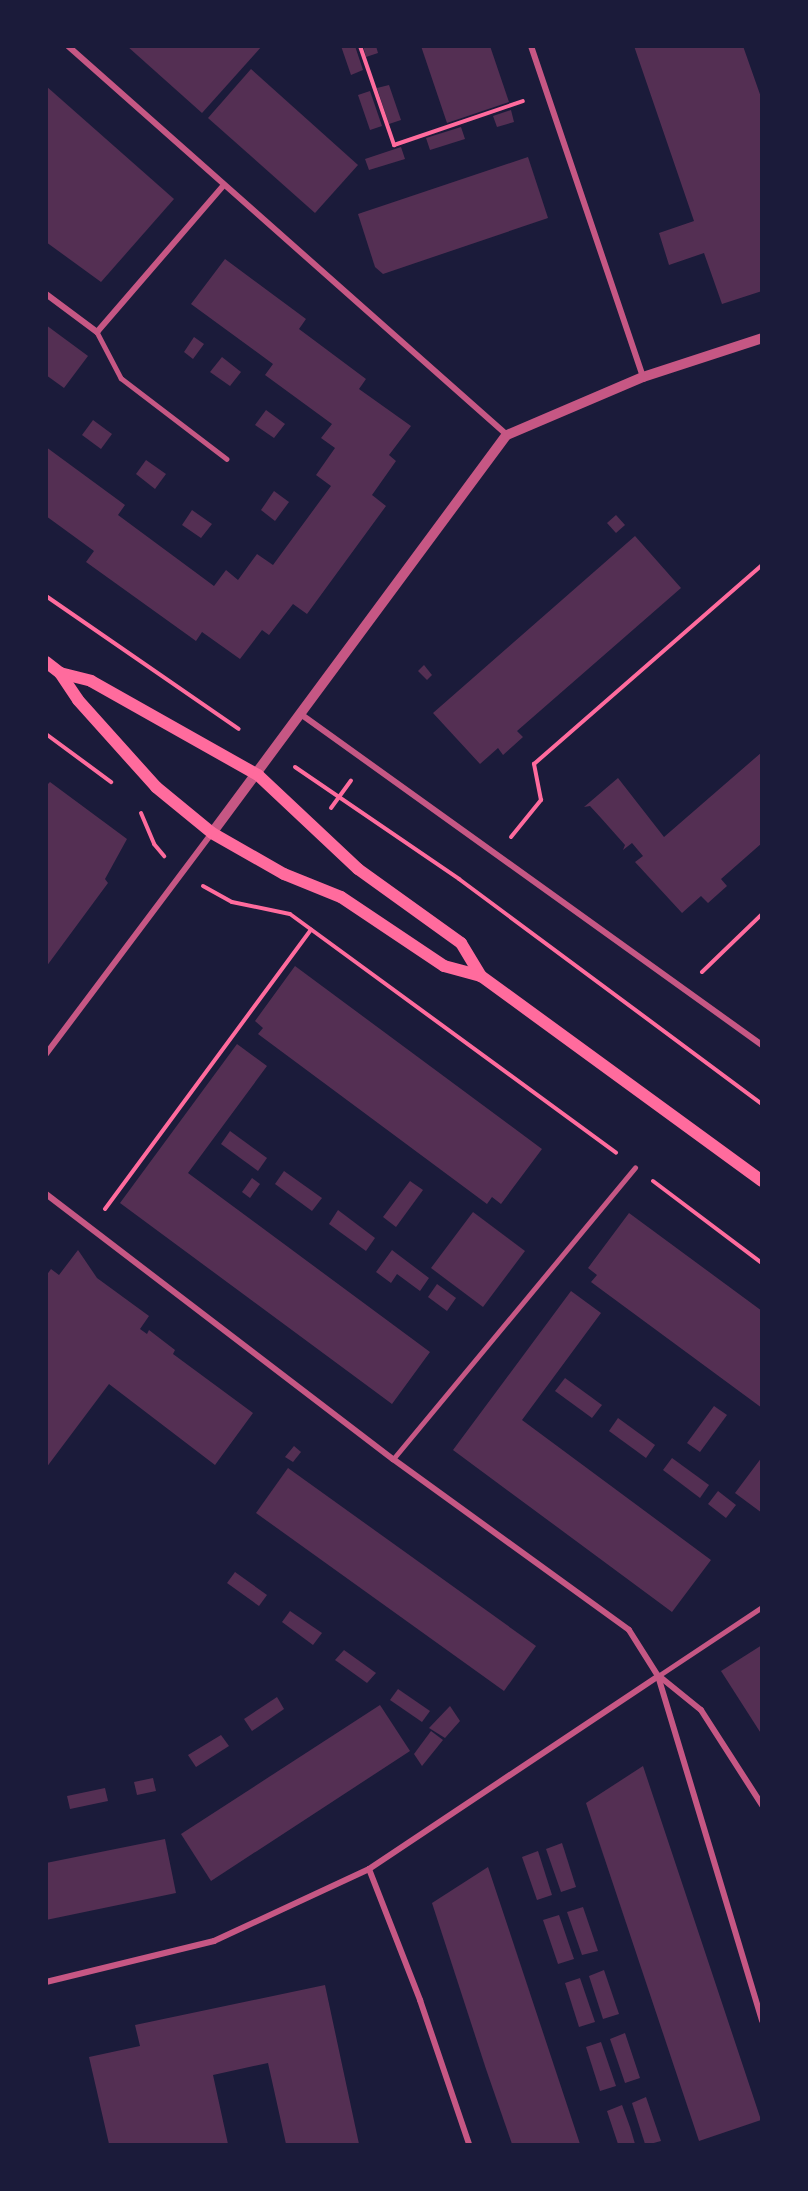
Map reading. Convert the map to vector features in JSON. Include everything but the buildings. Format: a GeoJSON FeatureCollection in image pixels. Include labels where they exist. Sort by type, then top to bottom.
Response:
{"type":"FeatureCollection","features":[{"type":"Feature","properties":{"kind":"main road"},"geometry":{"type":"LineString","coordinates":[[46,662],[60,673],[78,700],[156,787],[212,833],[284,874],[341,897],[444,966],[481,976],[762,1181]]}},
{"type":"Feature","properties":{"kind":"main road"},"geometry":{"type":"LineString","coordinates":[[60,673],[91,681],[258,775],[358,869],[461,943],[481,976]]}},
{"type":"Feature","properties":{"kind":"street"},"geometry":{"type":"LineString","coordinates":[[68,46],[507,435]]}},
{"type":"Feature","properties":{"kind":"street"},"geometry":{"type":"LineString","coordinates":[[531,46],[643,377]]}},
{"type":"Feature","properties":{"kind":"street"},"geometry":{"type":"LineString","coordinates":[[46,294],[97,332],[224,185]]}},
{"type":"Feature","properties":{"kind":"street"},"geometry":{"type":"LineString","coordinates":[[46,1054],[258,775],[507,435],[643,377],[762,338]]}},
{"type":"Feature","properties":{"kind":"street"},"geometry":{"type":"LineString","coordinates":[[302,715],[762,1045]]}},
{"type":"Feature","properties":{"kind":"street"},"geometry":{"type":"LineString","coordinates":[[393,1459],[635,1167]]}},
{"type":"Feature","properties":{"kind":"street"},"geometry":{"type":"LineString","coordinates":[[46,1194],[393,1459],[629,1630],[658,1676],[762,2021]]}},
{"type":"Feature","properties":{"kind":"street"},"geometry":{"type":"LineString","coordinates":[[46,1982],[214,1941],[369,1869],[762,1607]]}},
{"type":"Feature","properties":{"kind":"street"},"geometry":{"type":"LineString","coordinates":[[658,1676],[701,1710],[762,1805]]}},
{"type":"Feature","properties":{"kind":"street"},"geometry":{"type":"LineString","coordinates":[[369,1869],[420,2000],[469,2145]]}},
{"type":"Feature","properties":{"kind":"lane"},"geometry":{"type":"LineString","coordinates":[[97,332],[121,378],[227,459]]}},
{"type":"Feature","properties":{"kind":"path"},"geometry":{"type":"LineString","coordinates":[[360,46],[394,145],[547,93]]}},
{"type":"Feature","properties":{"kind":"path"},"geometry":{"type":"LineString","coordinates":[[497,854],[541,800],[534,764],[762,565]]}},
{"type":"Feature","properties":{"kind":"path"},"geometry":{"type":"LineString","coordinates":[[46,596],[459,879],[762,1104]]}},
{"type":"Feature","properties":{"kind":"path"},"geometry":{"type":"LineString","coordinates":[[46,734],[117,786]]}},
{"type":"Feature","properties":{"kind":"path"},"geometry":{"type":"LineString","coordinates":[[139,810],[154,844],[181,874],[232,902],[290,914],[762,1263]]}},
{"type":"Feature","properties":{"kind":"path"},"geometry":{"type":"LineString","coordinates":[[684,989],[762,914]]}},
{"type":"Feature","properties":{"kind":"path"},"geometry":{"type":"LineString","coordinates":[[90,1229],[311,930]]}}]}
